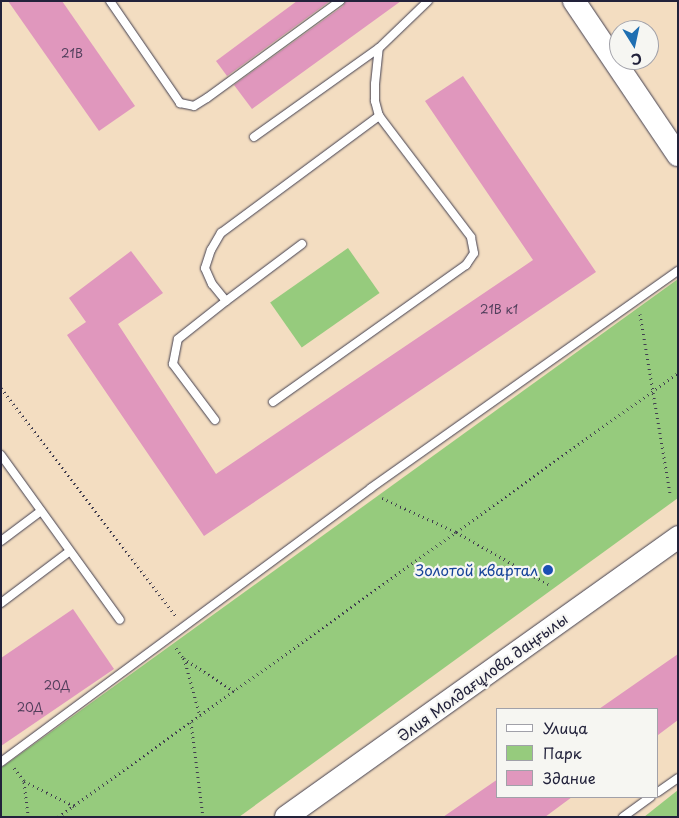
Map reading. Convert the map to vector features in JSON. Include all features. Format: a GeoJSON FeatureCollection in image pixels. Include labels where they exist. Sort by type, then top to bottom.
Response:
{"type":"FeatureCollection","features":[{"type":"Feature","properties":{"kind":"main road"},"geometry":{"type":"LineString","coordinates":[[574,1],[678,154]]}},
{"type":"Feature","properties":{"kind":"main road","name":"Әлия Молдағұлова даңғылы"},"geometry":{"type":"LineString","coordinates":[[286,817],[678,536]]}},
{"type":"Feature","properties":{"kind":"lane"},"geometry":{"type":"LineString","coordinates":[[110,1],[180,103],[194,106],[340,1]]}},
{"type":"Feature","properties":{"kind":"lane"},"geometry":{"type":"LineString","coordinates":[[254,137],[380,48],[428,1]]}},
{"type":"Feature","properties":{"kind":"lane"},"geometry":{"type":"LineString","coordinates":[[273,402],[466,264],[474,252],[471,237],[379,116],[375,101],[375,84],[380,48]]}},
{"type":"Feature","properties":{"kind":"lane"},"geometry":{"type":"LineString","coordinates":[[226,300],[212,284],[205,268],[211,250],[221,233],[379,116]]}},
{"type":"Feature","properties":{"kind":"lane"},"geometry":{"type":"LineString","coordinates":[[215,420],[173,364],[178,339],[226,300],[302,244]]}},
{"type":"Feature","properties":{"kind":"lane"},"geometry":{"type":"LineString","coordinates":[[4,760],[367,491],[678,271]]}},
{"type":"Feature","properties":{"kind":"lane"},"geometry":{"type":"LineString","coordinates":[[1,455],[120,620]]}},
{"type":"Feature","properties":{"kind":"lane"},"geometry":{"type":"LineString","coordinates":[[1,541],[41,511]]}},
{"type":"Feature","properties":{"kind":"lane"},"geometry":{"type":"LineString","coordinates":[[1,603],[70,551]]}},
{"type":"Feature","properties":{"kind":"lane"},"geometry":{"type":"LineString","coordinates":[[659,791],[678,778]]}},
{"type":"Feature","properties":{"kind":"lane"},"geometry":{"type":"LineString","coordinates":[[623,817],[650,798]]}},
{"type":"Feature","properties":{"kind":"path"},"geometry":{"type":"LineString","coordinates":[[638,300],[670,493]]}},
{"type":"Feature","properties":{"kind":"path"},"geometry":{"type":"LineString","coordinates":[[58,817],[678,373]]}},
{"type":"Feature","properties":{"kind":"path"},"geometry":{"type":"LineString","coordinates":[[1,388],[184,627]]}},
{"type":"Feature","properties":{"kind":"path"},"geometry":{"type":"LineString","coordinates":[[367,491],[456,532],[548,584]]}},
{"type":"Feature","properties":{"kind":"path"},"geometry":{"type":"LineString","coordinates":[[168,638],[183,658],[234,691]]}},
{"type":"Feature","properties":{"kind":"path"},"geometry":{"type":"LineString","coordinates":[[183,658],[200,716]]}},
{"type":"Feature","properties":{"kind":"path"},"geometry":{"type":"LineString","coordinates":[[191,722],[203,817]]}},
{"type":"Feature","properties":{"kind":"path"},"geometry":{"type":"LineString","coordinates":[[4,760],[24,781],[74,806]]}},
{"type":"Feature","properties":{"kind":"path"},"geometry":{"type":"LineString","coordinates":[[24,781],[28,817]]}},
{"type":"Feature","properties":{"kind":"green space"},"geometry":{"type":"Polygon","coordinates":[[[348,248],[380,293],[302,348],[270,302],[348,248]]]}},
{"type":"Feature","properties":{"kind":"green space"},"geometry":{"type":"Polygon","coordinates":[[[678,279],[678,498],[239,817],[1,817],[1,768],[678,279]]]}},
{"type":"Feature","properties":{"kind":"green space"},"geometry":{"type":"Polygon","coordinates":[[[678,790],[678,817],[644,817],[678,790]]]}},
{"type":"Feature","properties":{"kind":"building"},"geometry":{"type":"Polygon","coordinates":[[[8,1],[62,1],[135,106],[99,131],[8,1]]]}},
{"type":"Feature","properties":{"kind":"building"},"geometry":{"type":"Polygon","coordinates":[[[297,1],[330,1],[227,76],[216,61],[297,1]]]}},
{"type":"Feature","properties":{"kind":"building"},"geometry":{"type":"Polygon","coordinates":[[[346,1],[401,1],[252,109],[234,85],[343,6],[346,1]]]}},
{"type":"Feature","properties":{"kind":"building"},"geometry":{"type":"Polygon","coordinates":[[[463,76],[596,272],[204,536],[67,335],[86,322],[69,298],[131,251],[163,293],[118,324],[216,474],[533,260],[425,101],[463,76]]]}},
{"type":"Feature","properties":{"kind":"building"},"geometry":{"type":"Polygon","coordinates":[[[73,609],[114,669],[1,746],[1,658],[73,609]]]}},
{"type":"Feature","properties":{"kind":"building"},"geometry":{"type":"Polygon","coordinates":[[[678,654],[678,720],[659,734],[659,708],[600,708],[678,654]]]}},
{"type":"Feature","properties":{"kind":"building"},"geometry":{"type":"Polygon","coordinates":[[[497,780],[497,798],[571,798],[545,817],[443,817],[497,780]]]}},
{"type":"Feature","properties":{"kind":"place","name":"Золотой квартал"},"geometry":{"type":"Point","coordinates":[548,570]}}]}
